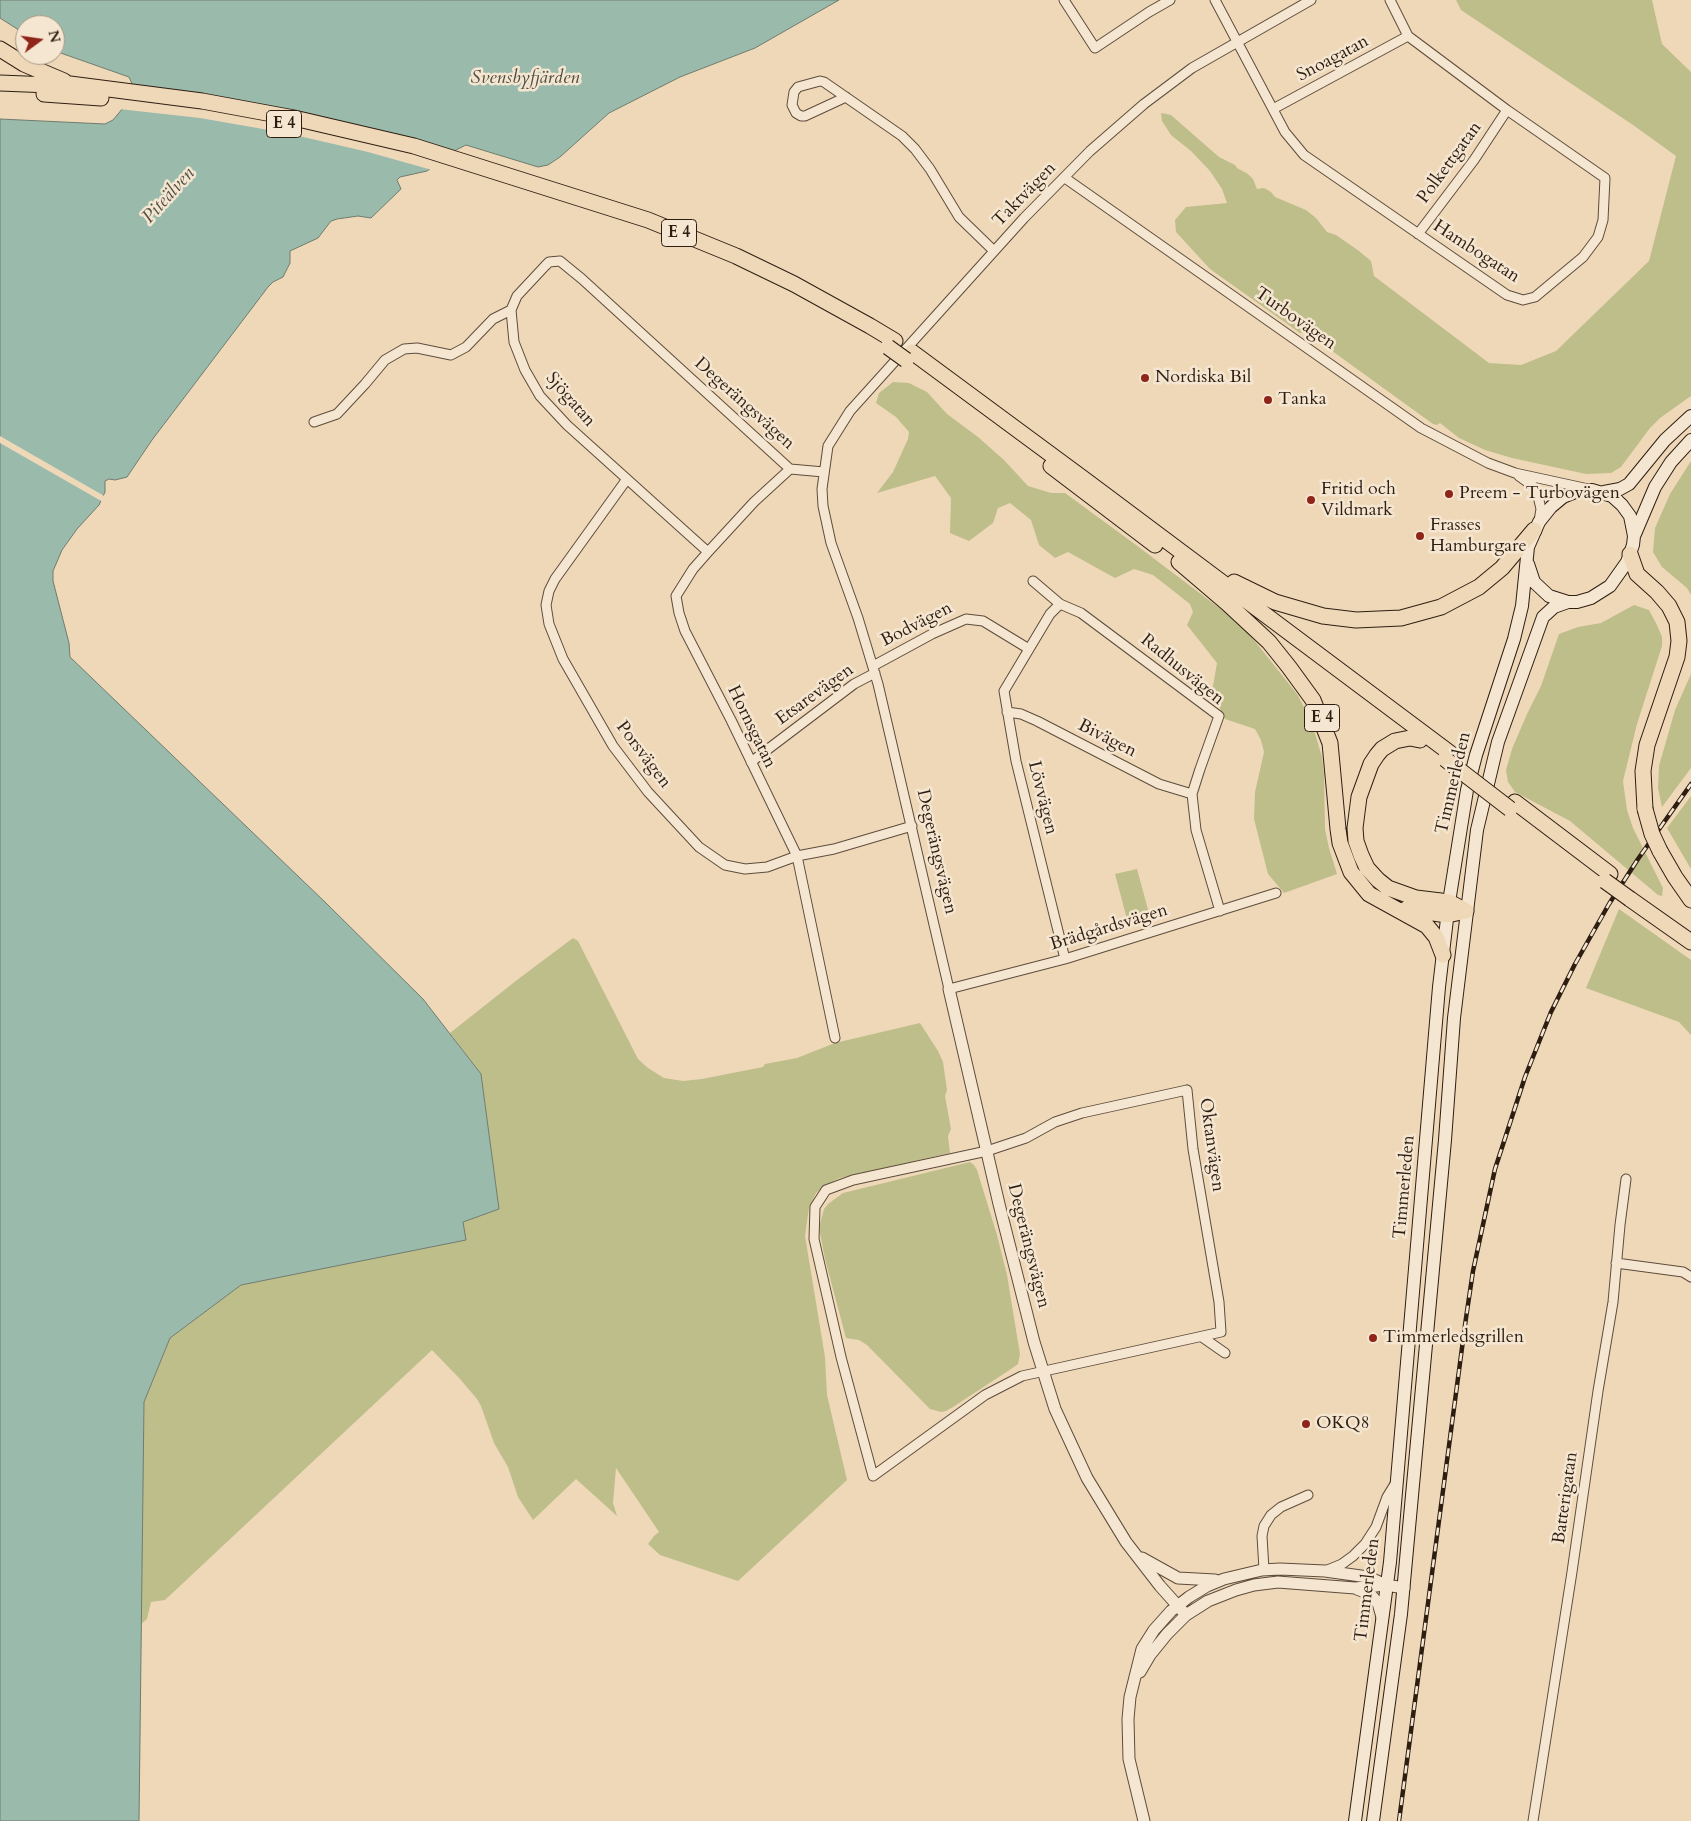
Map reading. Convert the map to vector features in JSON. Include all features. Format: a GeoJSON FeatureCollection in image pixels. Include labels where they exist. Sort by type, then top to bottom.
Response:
{"type":"FeatureCollection","features":[{"type":"Feature","properties":{"kind":"highway","name":"E 4"},"geometry":{"type":"LineString","coordinates":[[0,49],[24,64],[70,84],[268,120],[448,160],[698,249],[787,290],[891,344],[972,395],[1691,942]]}},
{"type":"Feature","properties":{"kind":"highway","name":"E 4"},"geometry":{"type":"LineString","coordinates":[[0,83],[70,84]]}},
{"type":"Feature","properties":{"kind":"highway","name":"E 4"},"geometry":{"type":"LineString","coordinates":[[0,93],[123,95]]}},
{"type":"Feature","properties":{"kind":"highway","name":"E 4"},"geometry":{"type":"LineString","coordinates":[[909,356],[1179,562],[1420,740],[1448,756]]}},
{"type":"Feature","properties":{"kind":"highway","name":"E 4"},"geometry":{"type":"LineString","coordinates":[[1162,538],[1239,585],[1275,602],[1323,616],[1372,621],[1401,618],[1429,612],[1466,595],[1485,583],[1502,568],[1536,526]]}},
{"type":"Feature","properties":{"kind":"highway"},"geometry":{"type":"LineString","coordinates":[[1630,554],[1637,574],[1669,606],[1677,622],[1679,641],[1677,657],[1644,758],[1643,786],[1645,809],[1652,834],[1675,877],[1691,900]]}},
{"type":"Feature","properties":{"kind":"highway","name":"E 4"},"geometry":{"type":"LineString","coordinates":[[1179,562],[1269,642],[1314,700],[1330,743],[1338,829],[1345,858],[1351,872],[1369,894],[1427,926],[1436,937],[1443,955]]}},
{"type":"Feature","properties":{"kind":"highway","name":"E 4"},"geometry":{"type":"LineString","coordinates":[[1420,740],[1410,738],[1395,741],[1382,749],[1374,759],[1359,796],[1355,828],[1356,842],[1367,868],[1388,888],[1448,908]]}},
{"type":"Feature","properties":{"kind":"highway","name":"E 4"},"geometry":{"type":"LineString","coordinates":[[1633,896],[1691,931]]}},
{"type":"Feature","properties":{"kind":"highway","name":"E 4"},"geometry":{"type":"LineString","coordinates":[[1392,906],[1448,908],[1466,911]]}},
{"type":"Feature","properties":{"kind":"main road"},"geometry":{"type":"LineString","coordinates":[[1691,416],[1665,440],[1629,484],[1620,489],[1578,491],[1563,497],[1551,507],[1536,526],[1528,547],[1528,564],[1534,582],[1544,592],[1556,599],[1568,602],[1583,601],[1605,590],[1622,570],[1630,554],[1634,536],[1655,486],[1671,462],[1691,440]]}},
{"type":"Feature","properties":{"kind":"main road"},"geometry":{"type":"LineString","coordinates":[[1598,491],[1618,500],[1625,508],[1632,522],[1634,536]]}},
{"type":"Feature","properties":{"kind":"main road","name":"Timmerleden"},"geometry":{"type":"LineString","coordinates":[[1355,1821],[1382,1618],[1397,1479],[1448,908],[1467,790],[1479,746],[1514,639],[1522,606],[1528,564]]}},
{"type":"Feature","properties":{"kind":"main road","name":"Timmerleden"},"geometry":{"type":"LineString","coordinates":[[1373,1821],[1404,1588],[1442,1180],[1454,1018],[1477,830],[1484,794],[1501,733],[1542,617],[1554,608],[1568,602]]}},
{"type":"Feature","properties":{"kind":"street"},"geometry":{"type":"LineString","coordinates":[[1064,0],[1095,48],[1170,0]]}},
{"type":"Feature","properties":{"kind":"street","name":"Hambogatan"},"geometry":{"type":"LineString","coordinates":[[1215,0],[1285,132],[1304,155],[1507,295],[1523,300],[1535,297],[1554,283],[1582,257],[1598,237],[1603,220],[1605,178],[1508,110],[1408,36],[1390,0]]}},
{"type":"Feature","properties":{"kind":"street","name":"Taktvägen"},"geometry":{"type":"LineString","coordinates":[[824,472],[828,446],[850,411],[994,250],[1090,151],[1144,104],[1192,68],[1311,0]]}},
{"type":"Feature","properties":{"kind":"street","name":"Snoagatan"},"geometry":{"type":"LineString","coordinates":[[1273,110],[1408,36]]}},
{"type":"Feature","properties":{"kind":"street"},"geometry":{"type":"LineString","coordinates":[[846,97],[805,116],[796,113],[792,105],[794,92],[798,87],[820,81],[824,82],[846,97],[902,136],[915,149],[930,169],[959,217],[994,250]]}},
{"type":"Feature","properties":{"kind":"street","name":"Polkettgatan"},"geometry":{"type":"LineString","coordinates":[[1418,234],[1474,160],[1508,110]]}},
{"type":"Feature","properties":{"kind":"street","name":"Turbovägen"},"geometry":{"type":"LineString","coordinates":[[1065,178],[1421,428],[1488,463],[1515,473],[1598,491]]}},
{"type":"Feature","properties":{"kind":"street","name":"Degerängsvägen"},"geometry":{"type":"LineString","coordinates":[[511,310],[517,296],[545,266],[549,262],[560,261],[790,469],[824,472],[823,506],[830,537],[874,670],[987,1151],[1034,1342],[1055,1410],[1087,1478],[1126,1542],[1182,1611]]}},
{"type":"Feature","properties":{"kind":"street"},"geometry":{"type":"LineString","coordinates":[[314,422],[336,414],[385,360],[398,352],[404,349],[418,348],[450,355],[466,347],[493,319],[511,310]]}},
{"type":"Feature","properties":{"kind":"street","name":"Sjögatan"},"geometry":{"type":"LineString","coordinates":[[511,310],[514,342],[525,370],[540,396],[567,425],[708,552]]}},
{"type":"Feature","properties":{"kind":"street","name":"Hornsgatan"},"geometry":{"type":"LineString","coordinates":[[790,469],[754,502],[708,552],[693,569],[676,596],[678,613],[685,631],[797,856],[835,1038]]}},
{"type":"Feature","properties":{"kind":"street","name":"Turbovägen"},"geometry":{"type":"LineString","coordinates":[[1515,473],[1528,482],[1536,491],[1540,504],[1536,526]]}},
{"type":"Feature","properties":{"kind":"street","name":"Porsvägen"},"geometry":{"type":"LineString","coordinates":[[627,479],[555,578],[549,591],[546,605],[549,624],[563,659],[613,746],[648,792],[699,846],[725,865],[745,869],[767,867],[797,856],[834,848],[912,826]]}},
{"type":"Feature","properties":{"kind":"street","name":"Radhusvägen"},"geometry":{"type":"LineString","coordinates":[[1033,581],[1060,604],[1081,613],[1219,716],[1192,794],[1196,830],[1220,911]]}},
{"type":"Feature","properties":{"kind":"street"},"geometry":{"type":"LineString","coordinates":[[1029,649],[1050,614],[1060,604]]}},
{"type":"Feature","properties":{"kind":"street","name":"Bodvägen"},"geometry":{"type":"LineString","coordinates":[[874,670],[932,634],[966,619],[983,621],[1029,649]]}},
{"type":"Feature","properties":{"kind":"street","name":"Lövvägen"},"geometry":{"type":"LineString","coordinates":[[1029,649],[1004,691],[1016,761],[1065,959]]}},
{"type":"Feature","properties":{"kind":"street","name":"Etsarevägen"},"geometry":{"type":"LineString","coordinates":[[751,762],[874,670]]}},
{"type":"Feature","properties":{"kind":"street","name":"Bivägen"},"geometry":{"type":"LineString","coordinates":[[1007,712],[1029,717],[1159,784],[1192,794]]}},
{"type":"Feature","properties":{"kind":"street","name":"Brädgårdsvägen"},"geometry":{"type":"LineString","coordinates":[[949,989],[1065,959],[1276,893]]}},
{"type":"Feature","properties":{"kind":"street","name":"Oktanvägen"},"geometry":{"type":"LineString","coordinates":[[1187,1090],[1193,1148],[1219,1302],[1221,1332],[1202,1336],[1022,1376],[985,1395],[873,1476],[841,1357],[814,1239],[815,1206],[826,1190],[853,1180],[987,1151],[1026,1138],[1055,1122],[1082,1113],[1187,1090]]}},
{"type":"Feature","properties":{"kind":"street","name":"Batterigatan"},"geometry":{"type":"LineString","coordinates":[[1533,1821],[1613,1302],[1626,1180]]}},
{"type":"Feature","properties":{"kind":"street"},"geometry":{"type":"LineString","coordinates":[[1616,1263],[1683,1272],[1691,1277]]}},
{"type":"Feature","properties":{"kind":"street"},"geometry":{"type":"LineString","coordinates":[[1202,1336],[1225,1353]]}},
{"type":"Feature","properties":{"kind":"street"},"geometry":{"type":"LineString","coordinates":[[1325,1571],[1342,1564],[1365,1544],[1376,1527],[1387,1497],[1397,1479]]}},
{"type":"Feature","properties":{"kind":"street"},"geometry":{"type":"LineString","coordinates":[[1264,1570],[1262,1536],[1264,1526],[1270,1515],[1281,1507],[1308,1495]]}},
{"type":"Feature","properties":{"kind":"street"},"geometry":{"type":"LineString","coordinates":[[1136,1554],[1178,1578],[1224,1579],[1280,1568],[1368,1576],[1386,1585]]}},
{"type":"Feature","properties":{"kind":"street"},"geometry":{"type":"LineString","coordinates":[[1144,1821],[1130,1759],[1128,1719],[1130,1697],[1134,1682],[1150,1654],[1198,1592],[1224,1579]]}},
{"type":"Feature","properties":{"kind":"street"},"geometry":{"type":"LineString","coordinates":[[1182,1611],[1219,1595],[1254,1585],[1278,1582],[1355,1588],[1386,1585],[1404,1588]]}},
{"type":"Feature","properties":{"kind":"street"},"geometry":{"type":"LineString","coordinates":[[1355,1588],[1370,1594],[1378,1603],[1382,1618]]}},
{"type":"Feature","properties":{"kind":"green space"},"geometry":{"type":"Polygon","coordinates":[[[1456,0],[1652,0],[1662,44],[1691,72],[1691,396],[1660,418],[1650,428],[1621,467],[1611,473],[1586,474],[1512,458],[1485,450],[1459,438],[1440,423],[1437,425],[1433,424],[1328,348],[1320,339],[1309,332],[1300,333],[1210,269],[1176,232],[1175,220],[1186,207],[1227,203],[1222,189],[1210,171],[1191,151],[1171,135],[1162,121],[1161,113],[1171,115],[1219,157],[1248,174],[1253,179],[1257,189],[1264,188],[1275,197],[1306,210],[1316,218],[1327,232],[1336,235],[1371,261],[1374,276],[1489,363],[1521,365],[1556,351],[1649,261],[1676,156],[1461,10],[1456,0]]]}},
{"type":"Feature","properties":{"kind":"green space"},"geometry":{"type":"Polygon","coordinates":[[[893,382],[909,383],[927,392],[947,414],[978,437],[1004,460],[1028,486],[1051,493],[1065,493],[1226,613],[1250,635],[1297,694],[1311,720],[1322,757],[1325,829],[1337,874],[1284,893],[1268,874],[1254,819],[1255,792],[1264,752],[1261,740],[1255,729],[1225,719],[1212,692],[1217,663],[1187,625],[1193,612],[1190,604],[1153,575],[1134,569],[1115,578],[1068,552],[1055,558],[1039,545],[1031,520],[1010,503],[998,508],[993,523],[969,541],[950,533],[951,498],[935,476],[877,493],[893,472],[908,439],[909,432],[896,417],[876,403],[879,393],[893,382]]]}},
{"type":"Feature","properties":{"kind":"green space"},"geometry":{"type":"Polygon","coordinates":[[[1691,461],[1691,595],[1687,588],[1662,567],[1653,552],[1655,528],[1670,494],[1691,461]]]}},
{"type":"Feature","properties":{"kind":"green space"},"geometry":{"type":"Polygon","coordinates":[[[1634,605],[1649,610],[1662,637],[1662,646],[1637,724],[1623,781],[1627,810],[1633,828],[1663,888],[1662,896],[1658,895],[1570,821],[1515,792],[1508,782],[1506,770],[1512,749],[1541,686],[1559,634],[1578,627],[1601,623],[1634,605]]]}},
{"type":"Feature","properties":{"kind":"green space"},"geometry":{"type":"Polygon","coordinates":[[[1691,674],[1691,768],[1662,807],[1658,788],[1659,766],[1675,710],[1691,674]]]}},
{"type":"Feature","properties":{"kind":"green space"},"geometry":{"type":"Polygon","coordinates":[[[1691,796],[1691,869],[1667,828],[1691,796]]]}},
{"type":"Feature","properties":{"kind":"green space"},"geometry":{"type":"Polygon","coordinates":[[[1137,869],[1150,917],[1128,923],[1115,874],[1137,869]]]}},
{"type":"Feature","properties":{"kind":"green space"},"geometry":{"type":"Polygon","coordinates":[[[1619,909],[1691,960],[1691,1035],[1679,1022],[1586,988],[1619,909]]]}},
{"type":"Feature","properties":{"kind":"green space"},"geometry":{"type":"Polygon","coordinates":[[[573,938],[578,941],[638,1059],[664,1078],[683,1081],[702,1079],[763,1067],[765,1064],[797,1058],[835,1043],[920,1023],[938,1051],[943,1062],[947,1090],[945,1096],[951,1129],[948,1136],[950,1153],[840,1178],[824,1186],[816,1193],[809,1208],[805,1236],[825,1357],[827,1395],[847,1480],[738,1581],[660,1555],[648,1544],[659,1532],[616,1468],[613,1503],[617,1516],[576,1479],[533,1520],[518,1497],[508,1467],[494,1443],[477,1399],[432,1350],[165,1600],[151,1602],[147,1619],[141,1624],[144,1402],[170,1338],[241,1285],[465,1240],[463,1222],[499,1209],[481,1074],[450,1033],[573,938]]]}},
{"type":"Feature","properties":{"kind":"green space"},"geometry":{"type":"Polygon","coordinates":[[[970,1162],[977,1170],[997,1235],[1007,1275],[1020,1354],[1018,1364],[953,1407],[941,1412],[930,1409],[867,1345],[859,1340],[846,1338],[825,1259],[819,1228],[824,1209],[843,1193],[970,1162]]]}},
{"type":"Feature","properties":{"kind":"water"},"geometry":{"type":"Polygon","coordinates":[[[0,0],[839,0],[755,48],[680,77],[609,113],[560,157],[548,165],[538,167],[466,145],[427,171],[400,177],[397,180],[401,189],[371,218],[358,216],[331,221],[318,238],[290,251],[290,263],[283,277],[268,287],[152,440],[127,477],[105,481],[105,492],[99,505],[77,529],[62,550],[53,571],[53,581],[69,643],[70,657],[423,999],[481,1074],[499,1209],[463,1222],[466,1240],[241,1285],[170,1338],[144,1402],[139,1821],[0,1821],[0,119],[105,124],[113,120],[123,108],[133,86],[129,77],[65,55],[65,15],[15,15],[15,28],[0,18],[0,0]]]}},
{"type":"Feature","properties":{"kind":"pier"},"geometry":{"type":"Polygon","coordinates":[[[129,92],[450,157],[432,170],[368,152],[286,133],[200,118],[119,109],[129,92]]]}},
{"type":"Feature","properties":{"kind":"pier"},"geometry":{"type":"Polygon","coordinates":[[[0,436],[106,497],[103,502],[0,443],[0,436]]]}},
{"type":"Feature","properties":{"kind":"railway"},"geometry":{"type":"LineString","coordinates":[[1399,1821],[1466,1318],[1473,1271],[1495,1169],[1525,1077],[1551,1012],[1575,964],[1609,904],[1691,784]]}},
{"type":"Feature","properties":{"kind":"place","name":"Nordiska Bil"},"geometry":{"type":"Point","coordinates":[1145,378]}},
{"type":"Feature","properties":{"kind":"place","name":"Tanka"},"geometry":{"type":"Point","coordinates":[1268,400]}},
{"type":"Feature","properties":{"kind":"place","name":"Preem - Turbovägen"},"geometry":{"type":"Point","coordinates":[1449,494]}},
{"type":"Feature","properties":{"kind":"place","name":"Fritid och Vildmark"},"geometry":{"type":"Point","coordinates":[1311,500]}},
{"type":"Feature","properties":{"kind":"place","name":"Frasses Hamburgare"},"geometry":{"type":"Point","coordinates":[1420,536]}},
{"type":"Feature","properties":{"kind":"place","name":"Timmerledsgrillen"},"geometry":{"type":"Point","coordinates":[1373,1338]}},
{"type":"Feature","properties":{"kind":"place","name":"OKQ8"},"geometry":{"type":"Point","coordinates":[1306,1424]}},
{"type":"Feature","properties":{"kind":"water label","name":"Svensbyfjärden"},"geometry":{"type":"Point","coordinates":[525,79]}},
{"type":"Feature","properties":{"kind":"water label","name":"Piteälven"},"geometry":{"type":"Point","coordinates":[169,196]}}]}
